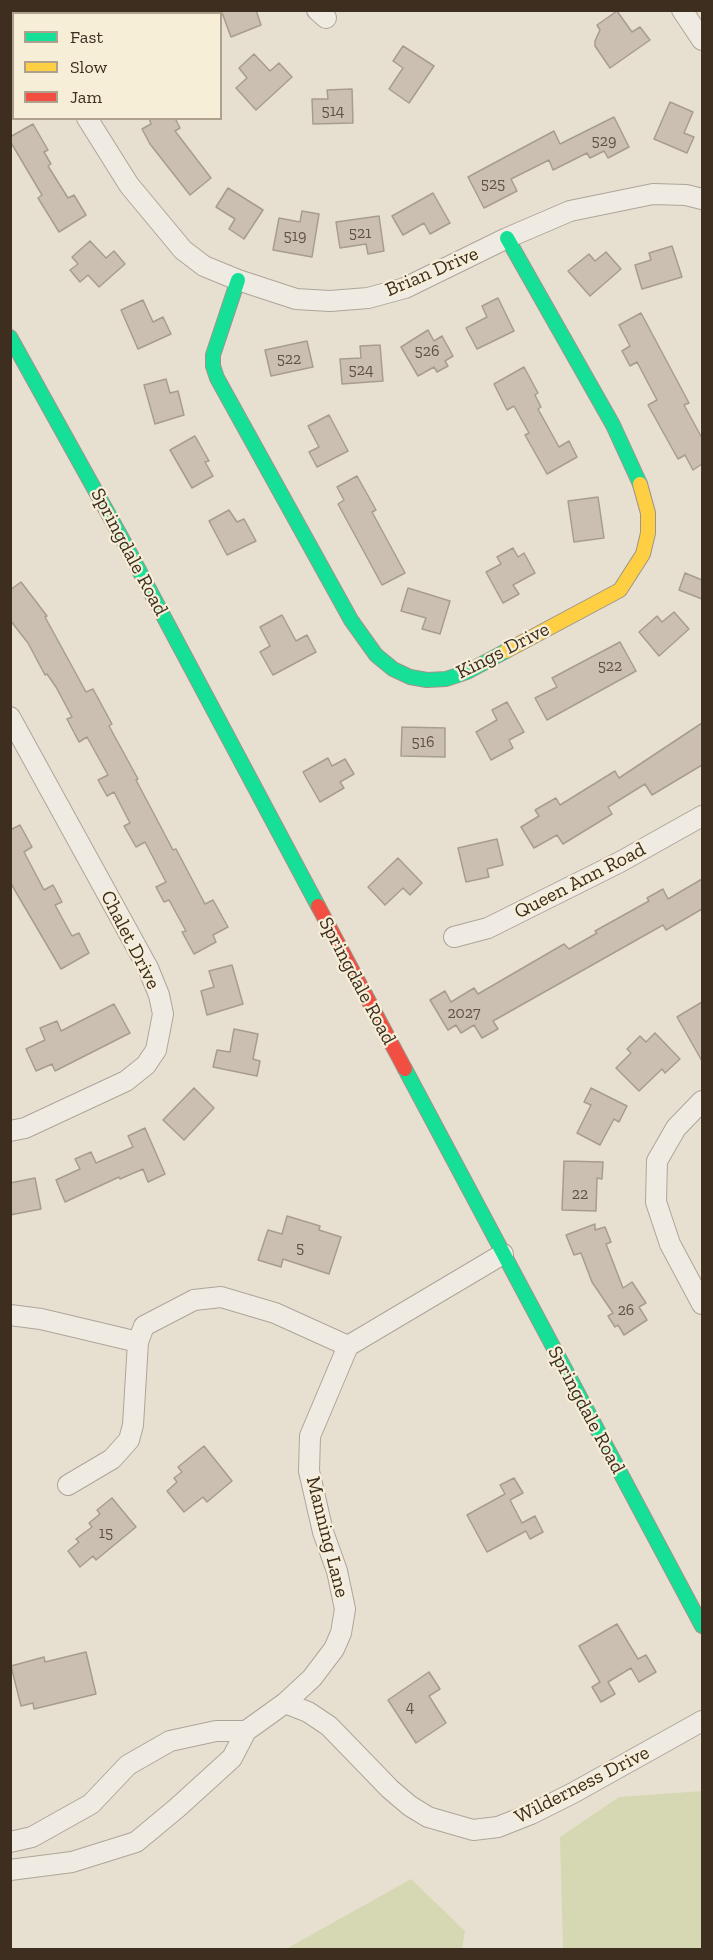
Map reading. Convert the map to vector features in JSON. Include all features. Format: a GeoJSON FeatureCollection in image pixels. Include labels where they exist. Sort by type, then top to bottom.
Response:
{"type":"FeatureCollection","features":[{"type":"Feature","properties":{"kind":"main road","name":"Kings Drive"},"geometry":{"type":"LineString","coordinates":[[238,280],[213,355],[213,366],[217,378],[351,620],[376,655],[393,669],[410,677],[427,680],[446,679],[467,672],[620,590],[643,554],[648,533],[648,513],[642,488],[613,425],[507,238]]}},
{"type":"Feature","properties":{"kind":"main road","name":"Springdale Road"},"geometry":{"type":"LineString","coordinates":[[10,337],[125,544],[702,1626]]}},
{"type":"Feature","properties":{"kind":"street"},"geometry":{"type":"LineString","coordinates":[[682,10],[702,40]]}},
{"type":"Feature","properties":{"kind":"street","name":"Brian Drive"},"geometry":{"type":"LineString","coordinates":[[88,120],[129,185],[183,250],[204,266],[296,299],[330,301],[368,298],[405,288],[507,238],[570,211],[653,194],[686,195],[702,199]]}},
{"type":"Feature","properties":{"kind":"street","name":"Chalet Drive"},"geometry":{"type":"LineString","coordinates":[[10,717],[148,968],[159,995],[163,1014],[156,1050],[147,1065],[126,1081],[25,1128],[10,1131]]}},
{"type":"Feature","properties":{"kind":"street","name":"Queen Ann Road"},"geometry":{"type":"LineString","coordinates":[[454,937],[498,923],[620,862],[702,816]]}},
{"type":"Feature","properties":{"kind":"street"},"geometry":{"type":"LineString","coordinates":[[702,1101],[676,1128],[657,1161],[656,1202],[670,1244],[702,1304]]}},
{"type":"Feature","properties":{"kind":"street"},"geometry":{"type":"LineString","coordinates":[[68,1485],[112,1459],[129,1440],[133,1425],[138,1342],[144,1326],[169,1312],[194,1300],[221,1297],[275,1313],[348,1346],[503,1254]]}},
{"type":"Feature","properties":{"kind":"street"},"geometry":{"type":"LineString","coordinates":[[10,1315],[41,1319],[138,1342]]}},
{"type":"Feature","properties":{"kind":"street","name":"Manning Lane"},"geometry":{"type":"LineString","coordinates":[[10,1870],[72,1862],[136,1842],[232,1758],[246,1731],[285,1703],[312,1678],[334,1649],[341,1633],[345,1609],[323,1532],[309,1471],[310,1436],[348,1346]]}},
{"type":"Feature","properties":{"kind":"street","name":"Wilderness Drive"},"geometry":{"type":"LineString","coordinates":[[285,1703],[308,1712],[329,1726],[390,1789],[410,1806],[428,1817],[473,1830],[498,1827],[531,1814],[702,1721]]}},
{"type":"Feature","properties":{"kind":"street"},"geometry":{"type":"LineString","coordinates":[[10,1842],[32,1837],[91,1804],[128,1765],[170,1741],[216,1731],[246,1731]]}},
{"type":"Feature","properties":{"kind":"green space"},"geometry":{"type":"Polygon","coordinates":[[[702,1791],[702,1949],[563,1949],[560,1837],[619,1797],[702,1791]]]}},
{"type":"Feature","properties":{"kind":"green space"},"geometry":{"type":"Polygon","coordinates":[[[411,1879],[465,1931],[462,1949],[286,1949],[411,1879]]]}},
{"type":"Feature","properties":{"kind":"building"},"geometry":{"type":"Polygon","coordinates":[[[221,10],[256,10],[261,25],[231,37],[221,10]]]}},
{"type":"Feature","properties":{"kind":"building"},"geometry":{"type":"Polygon","coordinates":[[[617,11],[632,32],[640,27],[650,40],[610,68],[595,46],[595,41],[600,30],[597,25],[617,11]]]}},
{"type":"Feature","properties":{"kind":"building"},"geometry":{"type":"Polygon","coordinates":[[[403,46],[434,66],[409,103],[389,89],[403,68],[393,61],[403,46]]]}},
{"type":"Feature","properties":{"kind":"building"},"geometry":{"type":"Polygon","coordinates":[[[254,54],[270,71],[279,63],[292,77],[256,110],[236,88],[247,78],[239,68],[254,54]]]}},
{"type":"Feature","properties":{"kind":"building"},"geometry":{"type":"Polygon","coordinates":[[[352,89],[353,123],[313,124],[312,99],[328,99],[327,90],[352,89]]]}},
{"type":"Feature","properties":{"kind":"building"},"geometry":{"type":"Polygon","coordinates":[[[670,102],[693,112],[684,133],[694,137],[687,153],[654,139],[670,102]]]}},
{"type":"Feature","properties":{"kind":"building"},"geometry":{"type":"Polygon","coordinates":[[[614,117],[629,147],[608,158],[604,151],[590,158],[587,153],[553,170],[549,160],[511,179],[517,191],[484,208],[468,177],[554,131],[560,144],[614,117]]]}},
{"type":"Feature","properties":{"kind":"building"},"geometry":{"type":"Polygon","coordinates":[[[150,120],[176,120],[180,128],[175,131],[211,178],[190,195],[150,144],[142,129],[151,124],[150,120]]]}},
{"type":"Feature","properties":{"kind":"building"},"geometry":{"type":"Polygon","coordinates":[[[33,124],[48,150],[44,152],[51,164],[48,166],[68,198],[74,195],[86,215],[59,232],[38,198],[42,195],[10,141],[10,137],[33,124]]]}},
{"type":"Feature","properties":{"kind":"building"},"geometry":{"type":"Polygon","coordinates":[[[228,188],[263,210],[244,239],[229,229],[235,219],[216,207],[228,188]]]}},
{"type":"Feature","properties":{"kind":"building"},"geometry":{"type":"Polygon","coordinates":[[[433,193],[450,223],[430,234],[424,223],[403,235],[392,216],[433,193]]]}},
{"type":"Feature","properties":{"kind":"building"},"geometry":{"type":"Polygon","coordinates":[[[302,211],[319,214],[312,257],[273,250],[279,218],[300,222],[302,211]]]}},
{"type":"Feature","properties":{"kind":"building"},"geometry":{"type":"Polygon","coordinates":[[[379,216],[384,251],[368,254],[366,244],[340,248],[336,222],[379,216]]]}},
{"type":"Feature","properties":{"kind":"building"},"geometry":{"type":"Polygon","coordinates":[[[90,241],[106,258],[114,251],[125,264],[99,287],[88,275],[80,282],[70,270],[78,264],[72,257],[90,241]]]}},
{"type":"Feature","properties":{"kind":"building"},"geometry":{"type":"Polygon","coordinates":[[[672,246],[682,277],[642,289],[635,265],[651,260],[649,253],[672,246]]]}},
{"type":"Feature","properties":{"kind":"building"},"geometry":{"type":"Polygon","coordinates":[[[606,252],[621,269],[590,296],[568,271],[589,254],[595,261],[606,252]]]}},
{"type":"Feature","properties":{"kind":"building"},"geometry":{"type":"Polygon","coordinates":[[[498,298],[514,331],[477,349],[466,328],[487,317],[482,306],[498,298]]]}},
{"type":"Feature","properties":{"kind":"building"},"geometry":{"type":"Polygon","coordinates":[[[143,300],[153,322],[163,317],[171,334],[138,349],[121,310],[143,300]]]}},
{"type":"Feature","properties":{"kind":"building"},"geometry":{"type":"Polygon","coordinates":[[[641,313],[689,403],[684,405],[702,438],[702,464],[693,470],[685,455],[678,459],[648,405],[657,400],[637,362],[630,366],[622,351],[630,346],[619,325],[641,313]]]}},
{"type":"Feature","properties":{"kind":"building"},"geometry":{"type":"Polygon","coordinates":[[[428,330],[434,341],[442,336],[453,356],[445,361],[448,366],[437,372],[434,367],[418,376],[401,347],[428,330]]]}},
{"type":"Feature","properties":{"kind":"building"},"geometry":{"type":"Polygon","coordinates":[[[307,341],[313,367],[271,376],[265,350],[307,341]]]}},
{"type":"Feature","properties":{"kind":"building"},"geometry":{"type":"Polygon","coordinates":[[[380,345],[383,381],[342,384],[340,359],[361,358],[360,346],[380,345]]]}},
{"type":"Feature","properties":{"kind":"building"},"geometry":{"type":"Polygon","coordinates":[[[524,367],[538,393],[535,395],[541,407],[538,409],[559,447],[569,441],[577,457],[547,474],[525,435],[529,433],[514,406],[507,410],[494,384],[524,367]]]}},
{"type":"Feature","properties":{"kind":"building"},"geometry":{"type":"Polygon","coordinates":[[[166,379],[170,393],[178,391],[184,415],[155,424],[144,385],[166,379]]]}},
{"type":"Feature","properties":{"kind":"building"},"geometry":{"type":"Polygon","coordinates":[[[329,415],[348,451],[317,467],[309,452],[319,447],[308,426],[329,415]]]}},
{"type":"Feature","properties":{"kind":"building"},"geometry":{"type":"Polygon","coordinates":[[[195,436],[209,461],[205,462],[213,476],[192,488],[170,450],[195,436]]]}},
{"type":"Feature","properties":{"kind":"building"},"geometry":{"type":"Polygon","coordinates":[[[357,476],[376,510],[372,512],[405,573],[382,585],[338,504],[344,500],[337,487],[357,476]]]}},
{"type":"Feature","properties":{"kind":"building"},"geometry":{"type":"Polygon","coordinates":[[[598,497],[604,538],[574,542],[568,501],[598,497]]]}},
{"type":"Feature","properties":{"kind":"building"},"geometry":{"type":"Polygon","coordinates":[[[229,510],[237,522],[244,519],[256,541],[227,555],[209,521],[229,510]]]}},
{"type":"Feature","properties":{"kind":"building"},"geometry":{"type":"Polygon","coordinates":[[[513,548],[518,557],[524,553],[535,573],[513,585],[519,594],[503,603],[486,572],[501,564],[497,557],[513,548]]]}},
{"type":"Feature","properties":{"kind":"building"},"geometry":{"type":"Polygon","coordinates":[[[685,573],[702,580],[702,599],[679,590],[685,573]]]}},
{"type":"Feature","properties":{"kind":"building"},"geometry":{"type":"Polygon","coordinates":[[[21,582],[47,616],[45,617],[86,692],[93,689],[112,724],[109,726],[138,779],[136,780],[205,904],[213,900],[228,927],[213,935],[216,942],[194,954],[182,932],[186,931],[169,900],[164,902],[156,887],[166,882],[145,842],[136,847],[124,826],[130,823],[114,792],[107,796],[98,780],[108,775],[87,737],[79,742],[67,719],[72,717],[56,687],[47,674],[45,675],[28,643],[10,620],[10,590],[21,582]]]}},
{"type":"Feature","properties":{"kind":"building"},"geometry":{"type":"Polygon","coordinates":[[[408,588],[450,601],[440,634],[422,629],[426,618],[401,611],[408,588]]]}},
{"type":"Feature","properties":{"kind":"building"},"geometry":{"type":"Polygon","coordinates":[[[674,612],[689,629],[659,656],[639,632],[657,616],[662,622],[674,612]]]}},
{"type":"Feature","properties":{"kind":"building"},"geometry":{"type":"Polygon","coordinates":[[[282,615],[296,641],[307,635],[316,652],[273,675],[260,652],[270,646],[260,627],[282,615]]]}},
{"type":"Feature","properties":{"kind":"building"},"geometry":{"type":"Polygon","coordinates":[[[620,642],[636,671],[547,720],[535,698],[557,687],[552,678],[620,642]]]}},
{"type":"Feature","properties":{"kind":"building"},"geometry":{"type":"Polygon","coordinates":[[[507,702],[524,732],[509,740],[513,748],[491,760],[476,732],[497,720],[492,710],[507,702]]]}},
{"type":"Feature","properties":{"kind":"building"},"geometry":{"type":"Polygon","coordinates":[[[702,723],[702,765],[652,795],[645,784],[608,807],[612,814],[563,844],[557,835],[534,848],[521,827],[539,816],[535,810],[556,798],[560,805],[615,771],[619,778],[702,723]]]}},
{"type":"Feature","properties":{"kind":"building"},"geometry":{"type":"Polygon","coordinates":[[[402,727],[445,728],[445,757],[401,756],[402,727]]]}},
{"type":"Feature","properties":{"kind":"building"},"geometry":{"type":"Polygon","coordinates":[[[328,758],[332,766],[345,759],[354,774],[340,782],[344,788],[320,802],[303,772],[328,758]]]}},
{"type":"Feature","properties":{"kind":"building"},"geometry":{"type":"Polygon","coordinates":[[[20,825],[32,847],[24,852],[44,890],[53,885],[62,902],[55,905],[72,936],[79,933],[89,953],[61,969],[10,882],[10,827],[12,829],[20,825]]]}},
{"type":"Feature","properties":{"kind":"building"},"geometry":{"type":"Polygon","coordinates":[[[497,839],[503,865],[487,869],[489,877],[466,882],[458,848],[497,839]]]}},
{"type":"Feature","properties":{"kind":"building"},"geometry":{"type":"Polygon","coordinates":[[[398,858],[422,883],[410,895],[403,888],[385,905],[368,887],[398,858]]]}},
{"type":"Feature","properties":{"kind":"building"},"geometry":{"type":"Polygon","coordinates":[[[702,879],[702,909],[666,930],[663,925],[493,1021],[498,1029],[482,1038],[474,1025],[461,1033],[456,1025],[448,1030],[430,1000],[445,991],[451,1002],[474,988],[478,994],[564,944],[569,949],[597,933],[595,931],[649,901],[647,898],[663,889],[668,899],[702,879]]]}},
{"type":"Feature","properties":{"kind":"building"},"geometry":{"type":"Polygon","coordinates":[[[232,965],[243,1004],[207,1015],[201,991],[214,987],[209,971],[232,965]]]}},
{"type":"Feature","properties":{"kind":"building"},"geometry":{"type":"Polygon","coordinates":[[[702,1002],[702,1061],[677,1017],[702,1002]]]}},
{"type":"Feature","properties":{"kind":"building"},"geometry":{"type":"Polygon","coordinates":[[[114,1004],[130,1033],[55,1071],[52,1064],[36,1071],[26,1049],[45,1040],[40,1028],[57,1021],[61,1031],[114,1004]]]}},
{"type":"Feature","properties":{"kind":"building"},"geometry":{"type":"Polygon","coordinates":[[[234,1029],[258,1034],[253,1059],[260,1061],[257,1076],[213,1067],[217,1050],[230,1052],[234,1029]]]}},
{"type":"Feature","properties":{"kind":"building"},"geometry":{"type":"Polygon","coordinates":[[[655,1033],[680,1059],[665,1073],[662,1069],[639,1091],[616,1068],[631,1053],[627,1049],[640,1036],[646,1042],[655,1033]]]}},
{"type":"Feature","properties":{"kind":"building"},"geometry":{"type":"Polygon","coordinates":[[[194,1088],[214,1108],[184,1140],[163,1120],[194,1088]]]}},
{"type":"Feature","properties":{"kind":"building"},"geometry":{"type":"Polygon","coordinates":[[[591,1088],[627,1106],[619,1122],[614,1119],[600,1145],[577,1133],[591,1105],[584,1102],[591,1088]]]}},
{"type":"Feature","properties":{"kind":"building"},"geometry":{"type":"Polygon","coordinates":[[[145,1128],[165,1174],[148,1182],[143,1169],[120,1179],[119,1177],[65,1202],[56,1180],[80,1169],[75,1159],[91,1152],[96,1163],[133,1147],[128,1136],[145,1128]]]}},
{"type":"Feature","properties":{"kind":"building"},"geometry":{"type":"Polygon","coordinates":[[[564,1161],[603,1162],[602,1179],[597,1178],[596,1211],[562,1210],[564,1161]]]}},
{"type":"Feature","properties":{"kind":"building"},"geometry":{"type":"Polygon","coordinates":[[[35,1178],[41,1209],[10,1215],[10,1183],[35,1178]]]}},
{"type":"Feature","properties":{"kind":"building"},"geometry":{"type":"Polygon","coordinates":[[[287,1216],[320,1226],[319,1230],[341,1237],[329,1274],[283,1259],[281,1267],[258,1260],[268,1230],[282,1234],[287,1216]]]}},
{"type":"Feature","properties":{"kind":"building"},"geometry":{"type":"Polygon","coordinates":[[[595,1224],[595,1230],[605,1227],[611,1242],[606,1244],[623,1288],[632,1282],[646,1303],[639,1307],[647,1320],[624,1335],[618,1325],[615,1327],[608,1316],[613,1313],[592,1282],[581,1253],[574,1255],[566,1235],[595,1224]]]}},
{"type":"Feature","properties":{"kind":"building"},"geometry":{"type":"Polygon","coordinates":[[[204,1446],[232,1481],[207,1502],[203,1497],[184,1512],[167,1491],[177,1482],[174,1478],[182,1472],[178,1467],[204,1446]]]}},
{"type":"Feature","properties":{"kind":"building"},"geometry":{"type":"Polygon","coordinates":[[[514,1478],[523,1493],[510,1500],[522,1523],[535,1516],[543,1532],[530,1539],[526,1531],[487,1552],[467,1515],[505,1494],[500,1485],[514,1478]]]}},
{"type":"Feature","properties":{"kind":"building"},"geometry":{"type":"Polygon","coordinates":[[[112,1498],[136,1527],[96,1560],[93,1556],[80,1567],[68,1551],[79,1542],[76,1539],[92,1527],[89,1523],[100,1514],[97,1510],[112,1498]]]}},
{"type":"Feature","properties":{"kind":"building"},"geometry":{"type":"Polygon","coordinates":[[[617,1624],[638,1659],[646,1655],[656,1672],[639,1682],[631,1668],[608,1682],[615,1694],[601,1702],[592,1687],[600,1682],[579,1646],[617,1624]]]}},
{"type":"Feature","properties":{"kind":"building"},"geometry":{"type":"Polygon","coordinates":[[[86,1652],[96,1694],[34,1709],[33,1703],[21,1706],[11,1666],[44,1657],[45,1662],[86,1652]]]}},
{"type":"Feature","properties":{"kind":"building"},"geometry":{"type":"Polygon","coordinates":[[[429,1672],[440,1689],[429,1696],[446,1723],[416,1743],[388,1700],[429,1672]]]}},
{"type":"Feature","properties":{"kind":"traffic: fast"},"geometry":{"type":"LineString","coordinates":[[507,238],[613,425],[640,484]]}},
{"type":"Feature","properties":{"kind":"traffic: fast"},"geometry":{"type":"LineString","coordinates":[[238,280],[213,355],[213,366],[217,378],[351,620],[376,655],[393,669],[410,677],[427,680],[446,679],[467,672],[506,651]]}},
{"type":"Feature","properties":{"kind":"traffic: fast"},"geometry":{"type":"LineString","coordinates":[[10,337],[125,544],[318,906]]}},
{"type":"Feature","properties":{"kind":"traffic: fast"},"geometry":{"type":"LineString","coordinates":[[405,1069],[702,1626]]}},
{"type":"Feature","properties":{"kind":"traffic: slow"},"geometry":{"type":"LineString","coordinates":[[506,651],[620,590],[643,554],[648,533],[648,513],[640,484]]}},
{"type":"Feature","properties":{"kind":"traffic: jam"},"geometry":{"type":"LineString","coordinates":[[318,906],[405,1069]]}}]}
